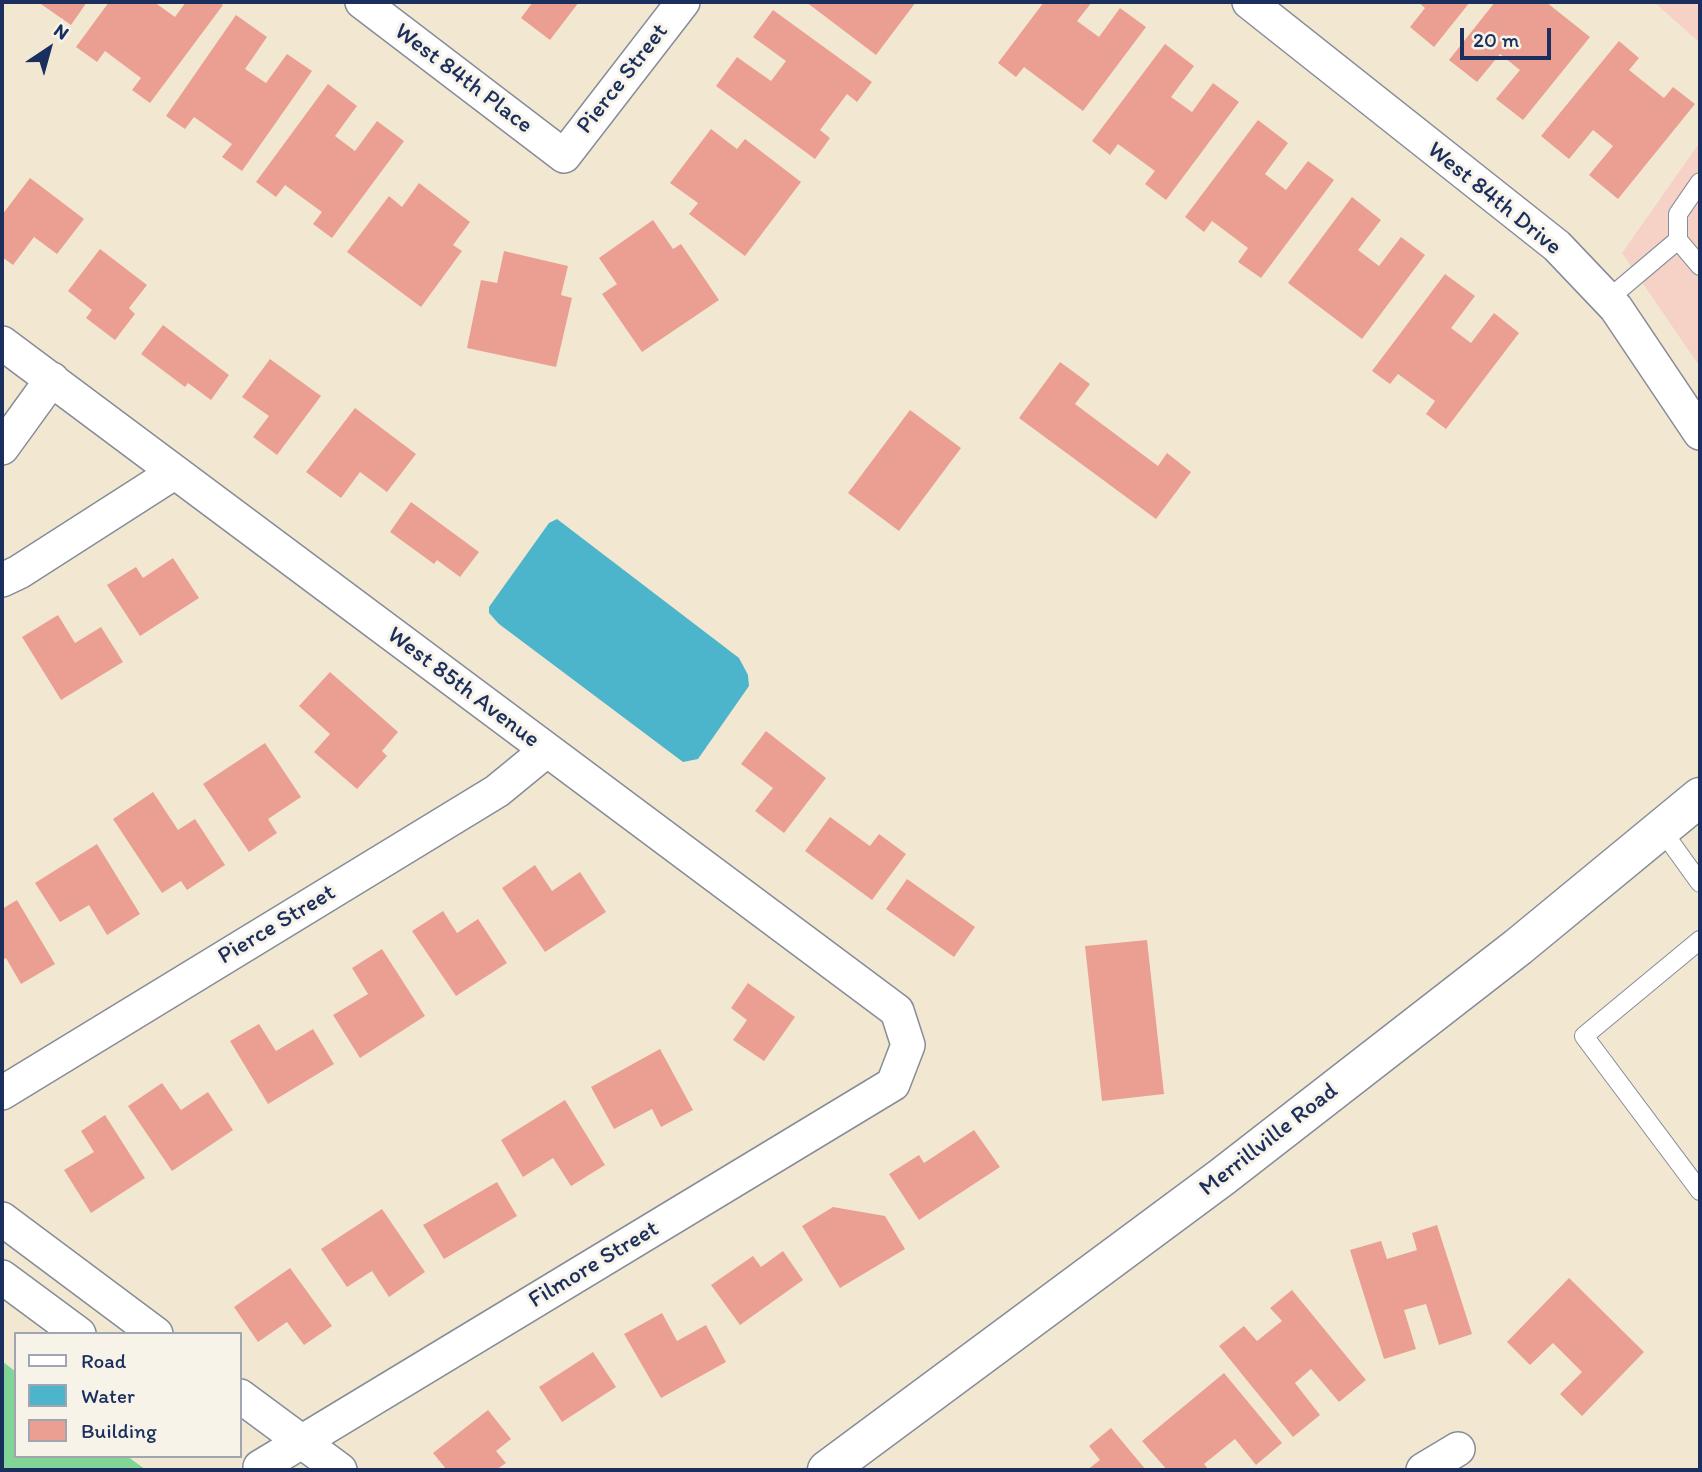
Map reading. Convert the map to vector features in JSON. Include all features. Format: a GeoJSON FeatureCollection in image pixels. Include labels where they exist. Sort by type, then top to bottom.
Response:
{"type":"FeatureCollection","features":[{"type":"Feature","properties":{"kind":"street","name":"West 84th Place"},"geometry":{"type":"LineString","coordinates":[[362,2],[564,156]]}},
{"type":"Feature","properties":{"kind":"street","name":"Pierce Street"},"geometry":{"type":"LineString","coordinates":[[564,156],[683,2]]}},
{"type":"Feature","properties":{"kind":"street","name":"West 84th Drive"},"geometry":{"type":"LineString","coordinates":[[1249,2],[1556,246],[1607,300],[1700,433]]}},
{"type":"Feature","properties":{"kind":"street","name":"West 85th Avenue"},"geometry":{"type":"LineString","coordinates":[[2,343],[897,1011],[908,1045]]}},
{"type":"Feature","properties":{"kind":"street"},"geometry":{"type":"LineString","coordinates":[[2,448],[52,379]]}},
{"type":"Feature","properties":{"kind":"street"},"geometry":{"type":"LineString","coordinates":[[2,580],[121,509],[174,472]]}},
{"type":"Feature","properties":{"kind":"street","name":"Pierce Street"},"geometry":{"type":"LineString","coordinates":[[2,1093],[497,792],[547,750]]}},
{"type":"Feature","properties":{"kind":"street","name":"Merrillville Road"},"geometry":{"type":"LineString","coordinates":[[827,1470],[1233,1169],[1518,947],[1700,796]]}},
{"type":"Feature","properties":{"kind":"street","name":"Filmore Street"},"geometry":{"type":"LineString","coordinates":[[255,1463],[303,1443],[893,1084],[908,1045]]}},
{"type":"Feature","properties":{"kind":"street"},"geometry":{"type":"LineString","coordinates":[[2,1219],[153,1332]]}},
{"type":"Feature","properties":{"kind":"street"},"geometry":{"type":"LineString","coordinates":[[2,1277],[76,1332]]}},
{"type":"Feature","properties":{"kind":"street"},"geometry":{"type":"LineString","coordinates":[[242,1397],[340,1470]]}},
{"type":"Feature","properties":{"kind":"street"},"geometry":{"type":"LineString","coordinates":[[1423,1470],[1458,1450]]}},
{"type":"Feature","properties":{"kind":"lane"},"geometry":{"type":"LineString","coordinates":[[1700,182],[1678,214],[1678,240],[1700,266]]}},
{"type":"Feature","properties":{"kind":"lane"},"geometry":{"type":"LineString","coordinates":[[1607,300],[1678,240]]}},
{"type":"Feature","properties":{"kind":"lane"},"geometry":{"type":"LineString","coordinates":[[1661,829],[1700,883]]}},
{"type":"Feature","properties":{"kind":"lane"},"geometry":{"type":"LineString","coordinates":[[1700,940],[1584,1036],[1700,1191]]}},
{"type":"Feature","properties":{"kind":"shaded area"},"geometry":{"type":"Polygon","coordinates":[[[1654,2],[1700,2],[1700,43],[1654,2]]]}},
{"type":"Feature","properties":{"kind":"shaded area"},"geometry":{"type":"Polygon","coordinates":[[[1700,142],[1700,367],[1622,253],[1700,142]]]}},
{"type":"Feature","properties":{"kind":"green space"},"geometry":{"type":"Polygon","coordinates":[[[2,1361],[14,1370],[14,1458],[130,1458],[146,1470],[2,1470],[2,1361]]]}},
{"type":"Feature","properties":{"kind":"water"},"geometry":{"type":"Polygon","coordinates":[[[557,519],[739,658],[748,675],[749,686],[698,759],[683,762],[499,624],[489,613],[489,607],[549,523],[557,519]]]}},
{"type":"Feature","properties":{"kind":"building"},"geometry":{"type":"Polygon","coordinates":[[[38,2],[87,2],[71,25],[38,2]]]}},
{"type":"Feature","properties":{"kind":"building"},"geometry":{"type":"Polygon","coordinates":[[[109,2],[154,2],[175,17],[186,2],[218,2],[223,5],[150,103],[132,90],[141,78],[105,51],[97,62],[76,47],[109,2]]]}},
{"type":"Feature","properties":{"kind":"building"},"geometry":{"type":"Polygon","coordinates":[[[533,2],[579,2],[550,40],[521,18],[533,2]]]}},
{"type":"Feature","properties":{"kind":"building"},"geometry":{"type":"Polygon","coordinates":[[[806,2],[916,2],[876,55],[806,2]]]}},
{"type":"Feature","properties":{"kind":"building"},"geometry":{"type":"Polygon","coordinates":[[[1044,2],[1092,2],[1077,21],[1099,37],[1120,8],[1146,27],[1083,111],[1024,67],[1016,77],[998,63],[1044,2]]]}},
{"type":"Feature","properties":{"kind":"building"},"geometry":{"type":"Polygon","coordinates":[[[1418,2],[1470,2],[1434,47],[1410,27],[1425,8],[1418,2]]]}},
{"type":"Feature","properties":{"kind":"building"},"geometry":{"type":"Polygon","coordinates":[[[1495,2],[1546,2],[1590,37],[1523,120],[1496,99],[1520,70],[1500,54],[1477,82],[1449,60],[1495,2]]]}},
{"type":"Feature","properties":{"kind":"building"},"geometry":{"type":"Polygon","coordinates":[[[773,10],[872,82],[857,102],[847,94],[820,130],[830,138],[815,159],[716,86],[737,57],[771,81],[786,61],[753,37],[773,10]]]}},
{"type":"Feature","properties":{"kind":"building"},"geometry":{"type":"Polygon","coordinates":[[[236,15],[267,37],[245,69],[266,83],[287,54],[312,71],[242,171],[222,157],[232,144],[194,117],[185,129],[166,116],[236,15]]]}},
{"type":"Feature","properties":{"kind":"building"},"geometry":{"type":"Polygon","coordinates":[[[1619,41],[1639,58],[1629,70],[1664,98],[1673,87],[1695,104],[1618,199],[1589,175],[1613,146],[1593,130],[1569,159],[1541,136],[1619,41]]]}},
{"type":"Feature","properties":{"kind":"building"},"geometry":{"type":"Polygon","coordinates":[[[1165,44],[1194,66],[1171,97],[1192,112],[1213,83],[1239,102],[1166,200],[1145,184],[1155,171],[1118,144],[1110,155],[1092,141],[1165,44]]]}},
{"type":"Feature","properties":{"kind":"building"},"geometry":{"type":"Polygon","coordinates":[[[328,84],[357,106],[335,136],[355,151],[377,121],[404,141],[332,238],[313,224],[322,212],[285,185],[276,197],[256,182],[328,84]]]}},
{"type":"Feature","properties":{"kind":"building"},"geometry":{"type":"Polygon","coordinates":[[[1258,120],[1288,143],[1265,174],[1286,190],[1308,161],[1334,180],[1261,278],[1238,262],[1248,248],[1212,221],[1204,232],[1185,217],[1258,120]]]}},
{"type":"Feature","properties":{"kind":"building"},"geometry":{"type":"Polygon","coordinates":[[[711,129],[737,149],[745,139],[801,182],[745,256],[689,214],[698,203],[670,183],[711,129]]]}},
{"type":"Feature","properties":{"kind":"building"},"geometry":{"type":"Polygon","coordinates":[[[30,178],[84,219],[57,254],[34,237],[13,265],[2,257],[2,215],[30,178]]]}},
{"type":"Feature","properties":{"kind":"building"},"geometry":{"type":"Polygon","coordinates":[[[419,183],[470,222],[453,245],[462,251],[421,307],[347,252],[389,196],[402,207],[419,183]]]}},
{"type":"Feature","properties":{"kind":"building"},"geometry":{"type":"Polygon","coordinates":[[[1352,197],[1381,220],[1358,250],[1379,266],[1401,237],[1425,255],[1362,339],[1288,283],[1352,197]]]}},
{"type":"Feature","properties":{"kind":"building"},"geometry":{"type":"Polygon","coordinates":[[[653,220],[673,249],[681,244],[719,300],[642,352],[602,294],[617,284],[599,258],[653,220]]]}},
{"type":"Feature","properties":{"kind":"building"},"geometry":{"type":"Polygon","coordinates":[[[100,249],[147,285],[129,308],[135,314],[115,340],[86,318],[92,310],[68,291],[100,249]]]}},
{"type":"Feature","properties":{"kind":"building"},"geometry":{"type":"Polygon","coordinates":[[[504,251],[568,266],[561,295],[572,298],[556,367],[467,348],[481,280],[497,283],[504,251]]]}},
{"type":"Feature","properties":{"kind":"building"},"geometry":{"type":"Polygon","coordinates":[[[1445,274],[1475,296],[1451,328],[1471,343],[1494,313],[1519,333],[1446,429],[1426,414],[1435,401],[1398,374],[1390,384],[1372,371],[1445,274]]]}},
{"type":"Feature","properties":{"kind":"building"},"geometry":{"type":"Polygon","coordinates":[[[163,325],[229,375],[211,400],[188,383],[185,387],[141,354],[163,325]]]}},
{"type":"Feature","properties":{"kind":"building"},"geometry":{"type":"Polygon","coordinates":[[[270,359],[321,396],[277,455],[253,437],[269,416],[242,397],[270,359]]]}},
{"type":"Feature","properties":{"kind":"building"},"geometry":{"type":"Polygon","coordinates":[[[1060,362],[1090,384],[1075,404],[1158,466],[1167,453],[1191,472],[1156,519],[1019,418],[1060,362]]]}},
{"type":"Feature","properties":{"kind":"building"},"geometry":{"type":"Polygon","coordinates":[[[355,408],[416,454],[387,492],[360,472],[341,498],[306,472],[355,408]]]}},
{"type":"Feature","properties":{"kind":"building"},"geometry":{"type":"Polygon","coordinates":[[[910,410],[961,448],[899,531],[848,493],[910,410]]]}},
{"type":"Feature","properties":{"kind":"building"},"geometry":{"type":"Polygon","coordinates":[[[411,502],[479,552],[460,577],[437,560],[434,564],[390,532],[411,502]]]}},
{"type":"Feature","properties":{"kind":"building"},"geometry":{"type":"Polygon","coordinates":[[[173,558],[199,598],[140,636],[107,585],[136,567],[143,578],[173,558]]]}},
{"type":"Feature","properties":{"kind":"building"},"geometry":{"type":"Polygon","coordinates":[[[58,615],[75,643],[101,627],[123,662],[61,700],[22,637],[58,615]]]}},
{"type":"Feature","properties":{"kind":"building"},"geometry":{"type":"Polygon","coordinates":[[[330,672],[398,732],[382,751],[387,756],[357,789],[314,752],[330,734],[299,706],[330,672]]]}},
{"type":"Feature","properties":{"kind":"building"},"geometry":{"type":"Polygon","coordinates":[[[766,731],[826,778],[784,833],[755,811],[773,788],[741,764],[766,731]]]}},
{"type":"Feature","properties":{"kind":"building"},"geometry":{"type":"Polygon","coordinates":[[[265,743],[301,797],[268,819],[277,833],[249,852],[203,784],[265,743]]]}},
{"type":"Feature","properties":{"kind":"building"},"geometry":{"type":"Polygon","coordinates":[[[153,792],[178,830],[195,819],[225,865],[187,890],[181,881],[162,893],[113,819],[153,792]]]}},
{"type":"Feature","properties":{"kind":"building"},"geometry":{"type":"Polygon","coordinates":[[[830,817],[870,846],[879,834],[906,854],[872,900],[805,851],[830,817]]]}},
{"type":"Feature","properties":{"kind":"building"},"geometry":{"type":"Polygon","coordinates":[[[97,844],[140,914],[107,935],[89,905],[60,922],[35,883],[97,844]]]}},
{"type":"Feature","properties":{"kind":"building"},"geometry":{"type":"Polygon","coordinates":[[[535,865],[552,891],[580,872],[606,912],[545,952],[502,888],[535,865]]]}},
{"type":"Feature","properties":{"kind":"building"},"geometry":{"type":"Polygon","coordinates":[[[907,879],[975,927],[954,957],[886,909],[907,879]]]}},
{"type":"Feature","properties":{"kind":"building"},"geometry":{"type":"Polygon","coordinates":[[[17,900],[55,964],[21,984],[6,958],[2,960],[2,909],[17,900]]]}},
{"type":"Feature","properties":{"kind":"building"},"geometry":{"type":"Polygon","coordinates":[[[443,911],[457,933],[478,919],[507,963],[456,996],[412,931],[443,911]]]}},
{"type":"Feature","properties":{"kind":"building"},"geometry":{"type":"Polygon","coordinates":[[[1147,940],[1164,1094],[1102,1101],[1085,946],[1147,940]]]}},
{"type":"Feature","properties":{"kind":"building"},"geometry":{"type":"Polygon","coordinates":[[[382,949],[425,1016],[360,1058],[333,1015],[368,994],[352,968],[382,949]]]}},
{"type":"Feature","properties":{"kind":"building"},"geometry":{"type":"Polygon","coordinates":[[[748,983],[795,1017],[764,1061],[733,1040],[747,1020],[731,1008],[748,983]]]}},
{"type":"Feature","properties":{"kind":"building"},"geometry":{"type":"Polygon","coordinates":[[[259,1024],[276,1051],[313,1029],[334,1064],[268,1104],[230,1041],[259,1024]]]}},
{"type":"Feature","properties":{"kind":"building"},"geometry":{"type":"Polygon","coordinates":[[[660,1049],[693,1110],[661,1127],[652,1109],[614,1129],[591,1087],[660,1049]]]}},
{"type":"Feature","properties":{"kind":"building"},"geometry":{"type":"Polygon","coordinates":[[[162,1083],[181,1110],[208,1092],[233,1130],[172,1171],[128,1106],[162,1083]]]}},
{"type":"Feature","properties":{"kind":"building"},"geometry":{"type":"Polygon","coordinates":[[[565,1100],[605,1165],[571,1186],[553,1158],[523,1177],[501,1140],[565,1100]]]}},
{"type":"Feature","properties":{"kind":"building"},"geometry":{"type":"Polygon","coordinates":[[[105,1115],[145,1178],[91,1213],[64,1170],[94,1152],[81,1131],[105,1115]]]}},
{"type":"Feature","properties":{"kind":"building"},"geometry":{"type":"Polygon","coordinates":[[[974,1130],[1000,1167],[919,1220],[889,1174],[919,1155],[924,1163],[974,1130]]]}},
{"type":"Feature","properties":{"kind":"building"},"geometry":{"type":"Polygon","coordinates":[[[497,1182],[517,1216],[444,1259],[423,1225],[497,1182]]]}},
{"type":"Feature","properties":{"kind":"building"},"geometry":{"type":"Polygon","coordinates":[[[833,1207],[885,1216],[905,1249],[840,1288],[802,1226],[833,1207]]]}},
{"type":"Feature","properties":{"kind":"building"},"geometry":{"type":"Polygon","coordinates":[[[382,1209],[425,1272],[389,1297],[372,1271],[347,1287],[321,1249],[382,1209]]]}},
{"type":"Feature","properties":{"kind":"building"},"geometry":{"type":"Polygon","coordinates":[[[1437,1225],[1472,1334],[1439,1345],[1426,1304],[1404,1310],[1416,1349],[1384,1359],[1350,1250],[1381,1241],[1387,1259],[1417,1250],[1412,1233],[1437,1225]]]}},
{"type":"Feature","properties":{"kind":"building"},"geometry":{"type":"Polygon","coordinates":[[[783,1251],[803,1280],[740,1325],[711,1285],[753,1256],[761,1267],[783,1251]]]}},
{"type":"Feature","properties":{"kind":"building"},"geometry":{"type":"Polygon","coordinates":[[[290,1268],[332,1326],[304,1345],[287,1322],[258,1342],[234,1307],[290,1268]]]}},
{"type":"Feature","properties":{"kind":"building"},"geometry":{"type":"Polygon","coordinates":[[[1569,1278],[1644,1352],[1582,1416],[1560,1394],[1582,1372],[1553,1343],[1530,1365],[1507,1342],[1569,1278]]]}},
{"type":"Feature","properties":{"kind":"building"},"geometry":{"type":"Polygon","coordinates":[[[1292,1290],[1366,1380],[1339,1402],[1311,1369],[1295,1383],[1320,1415],[1293,1437],[1219,1346],[1244,1326],[1257,1341],[1282,1321],[1270,1308],[1292,1290]]]}},
{"type":"Feature","properties":{"kind":"building"},"geometry":{"type":"Polygon","coordinates":[[[662,1313],[677,1341],[706,1325],[726,1362],[661,1398],[624,1334],[662,1313]]]}},
{"type":"Feature","properties":{"kind":"building"},"geometry":{"type":"Polygon","coordinates":[[[593,1352],[616,1387],[562,1422],[539,1387],[593,1352]]]}},
{"type":"Feature","properties":{"kind":"building"},"geometry":{"type":"Polygon","coordinates":[[[1224,1373],[1282,1443],[1256,1465],[1235,1439],[1204,1464],[1209,1470],[1167,1470],[1142,1441],[1224,1373]]]}},
{"type":"Feature","properties":{"kind":"building"},"geometry":{"type":"Polygon","coordinates":[[[488,1410],[511,1439],[496,1451],[506,1463],[496,1470],[447,1470],[433,1453],[488,1410]]]}},
{"type":"Feature","properties":{"kind":"building"},"geometry":{"type":"Polygon","coordinates":[[[1111,1428],[1146,1470],[1087,1470],[1100,1460],[1089,1446],[1111,1428]]]}}]}
